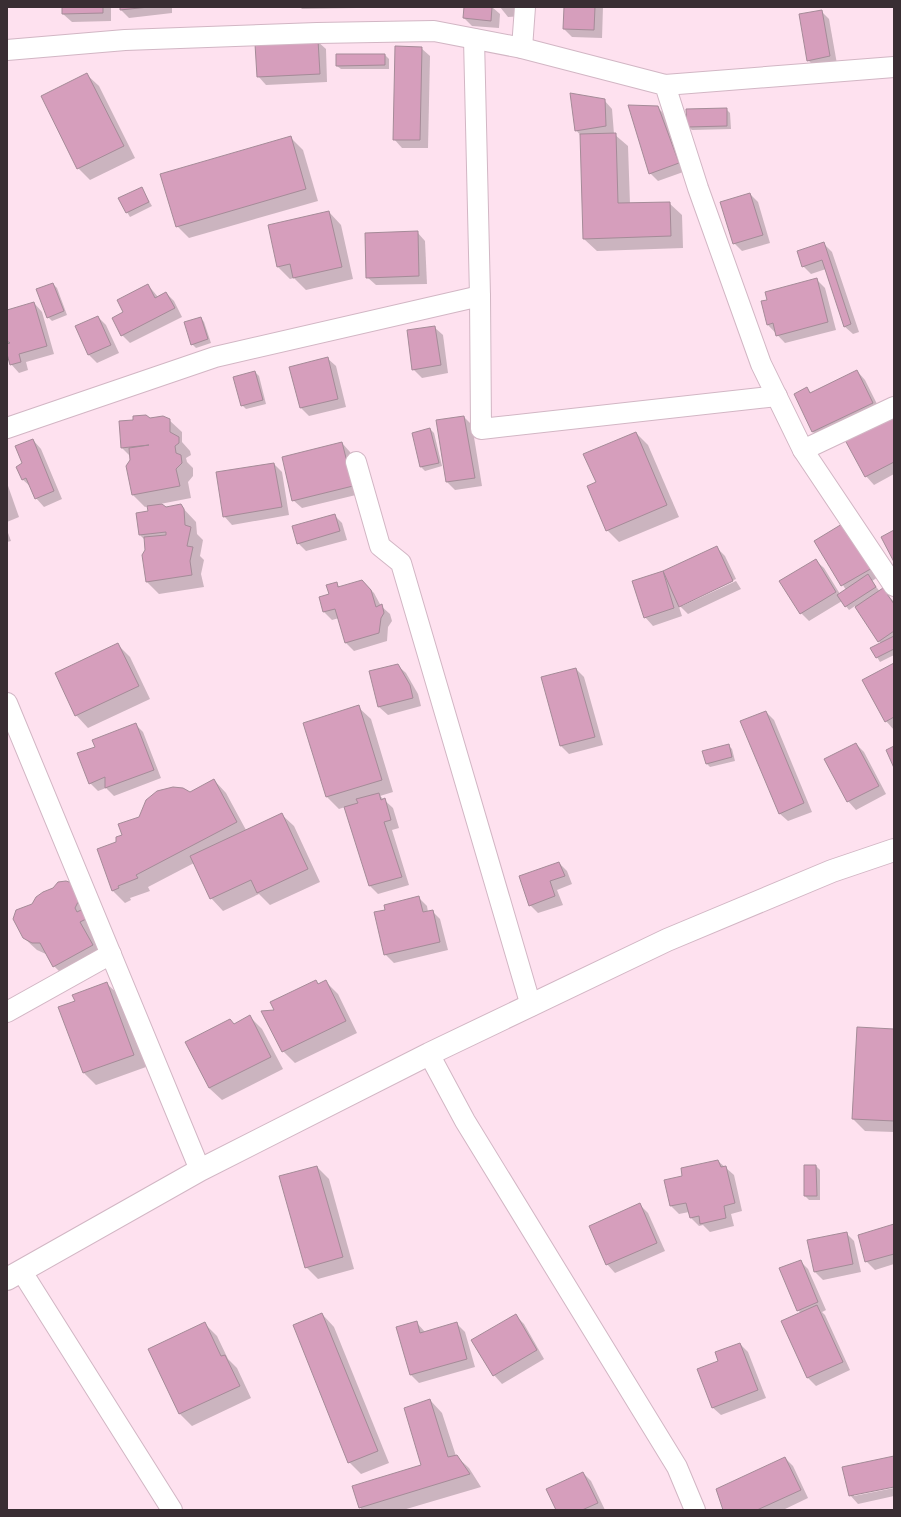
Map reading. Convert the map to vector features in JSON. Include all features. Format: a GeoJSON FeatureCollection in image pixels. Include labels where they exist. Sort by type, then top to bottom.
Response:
{"type":"FeatureCollection","features":[{"type":"Feature","properties":{"kind":"street"},"geometry":{"type":"LineString","coordinates":[[522,48],[526,7]]}},
{"type":"Feature","properties":{"kind":"street"},"geometry":{"type":"LineString","coordinates":[[7,50],[125,40],[317,32],[434,31],[522,48],[665,85],[894,67]]}},
{"type":"Feature","properties":{"kind":"street"},"geometry":{"type":"LineString","coordinates":[[474,39],[480,296],[481,429],[777,396]]}},
{"type":"Feature","properties":{"kind":"street"},"geometry":{"type":"LineString","coordinates":[[665,85],[698,188],[761,364],[803,450],[894,586]]}},
{"type":"Feature","properties":{"kind":"street"},"geometry":{"type":"LineString","coordinates":[[7,428],[216,357],[480,296]]}},
{"type":"Feature","properties":{"kind":"street"},"geometry":{"type":"LineString","coordinates":[[803,450],[894,408]]}},
{"type":"Feature","properties":{"kind":"street"},"geometry":{"type":"LineString","coordinates":[[356,462],[380,546],[401,563],[531,1006]]}},
{"type":"Feature","properties":{"kind":"street"},"geometry":{"type":"LineString","coordinates":[[7,703],[200,1170]]}},
{"type":"Feature","properties":{"kind":"street"},"geometry":{"type":"LineString","coordinates":[[172,1510],[15,1276],[200,1170],[429,1054],[667,940],[832,871],[894,850]]}},
{"type":"Feature","properties":{"kind":"street"},"geometry":{"type":"LineString","coordinates":[[7,1012],[111,954]]}},
{"type":"Feature","properties":{"kind":"street"},"geometry":{"type":"LineString","coordinates":[[429,1054],[465,1121],[677,1467],[695,1510]]}},
{"type":"Feature","properties":{"kind":"building"},"geometry":{"type":"Polygon","coordinates":[[[62,7],[103,7],[103,13],[62,14],[62,7]]]}},
{"type":"Feature","properties":{"kind":"building"},"geometry":{"type":"Polygon","coordinates":[[[120,7],[149,7],[120,10],[120,7]]]}},
{"type":"Feature","properties":{"kind":"building"},"geometry":{"type":"Polygon","coordinates":[[[464,7],[492,7],[491,21],[463,18],[464,7]]]}},
{"type":"Feature","properties":{"kind":"building"},"geometry":{"type":"Polygon","coordinates":[[[564,7],[595,7],[594,30],[563,29],[564,7]]]}},
{"type":"Feature","properties":{"kind":"building"},"geometry":{"type":"Polygon","coordinates":[[[822,10],[830,56],[807,61],[799,14],[822,10]]]}},
{"type":"Feature","properties":{"kind":"building"},"geometry":{"type":"Polygon","coordinates":[[[318,40],[320,74],[257,77],[255,44],[318,40]]]}},
{"type":"Feature","properties":{"kind":"building"},"geometry":{"type":"Polygon","coordinates":[[[395,46],[422,47],[420,140],[393,140],[395,46]]]}},
{"type":"Feature","properties":{"kind":"building"},"geometry":{"type":"Polygon","coordinates":[[[336,54],[385,54],[385,65],[336,66],[336,54]]]}},
{"type":"Feature","properties":{"kind":"building"},"geometry":{"type":"Polygon","coordinates":[[[87,73],[124,146],[77,169],[41,96],[87,73]]]}},
{"type":"Feature","properties":{"kind":"building"},"geometry":{"type":"Polygon","coordinates":[[[570,93],[605,99],[606,126],[575,131],[570,93]]]}},
{"type":"Feature","properties":{"kind":"building"},"geometry":{"type":"Polygon","coordinates":[[[628,105],[658,106],[679,163],[649,174],[628,105]]]}},
{"type":"Feature","properties":{"kind":"building"},"geometry":{"type":"Polygon","coordinates":[[[727,108],[727,126],[687,127],[686,109],[727,108]]]}},
{"type":"Feature","properties":{"kind":"building"},"geometry":{"type":"Polygon","coordinates":[[[616,133],[618,203],[670,202],[671,236],[583,239],[580,134],[616,133]]]}},
{"type":"Feature","properties":{"kind":"building"},"geometry":{"type":"Polygon","coordinates":[[[291,136],[306,189],[176,227],[160,174],[291,136]]]}},
{"type":"Feature","properties":{"kind":"building"},"geometry":{"type":"Polygon","coordinates":[[[142,187],[149,202],[126,213],[118,198],[142,187]]]}},
{"type":"Feature","properties":{"kind":"building"},"geometry":{"type":"Polygon","coordinates":[[[750,193],[763,235],[733,244],[720,202],[750,193]]]}},
{"type":"Feature","properties":{"kind":"building"},"geometry":{"type":"Polygon","coordinates":[[[329,211],[342,267],[293,278],[290,264],[277,267],[268,225],[329,211]]]}},
{"type":"Feature","properties":{"kind":"building"},"geometry":{"type":"Polygon","coordinates":[[[418,231],[419,276],[366,278],[365,233],[418,231]]]}},
{"type":"Feature","properties":{"kind":"building"},"geometry":{"type":"Polygon","coordinates":[[[824,242],[851,324],[844,327],[822,260],[802,267],[797,251],[824,242]]]}},
{"type":"Feature","properties":{"kind":"building"},"geometry":{"type":"Polygon","coordinates":[[[817,278],[828,322],[776,336],[773,323],[767,325],[761,301],[767,300],[765,292],[817,278]]]}},
{"type":"Feature","properties":{"kind":"building"},"geometry":{"type":"Polygon","coordinates":[[[53,283],[64,311],[47,318],[36,289],[53,283]]]}},
{"type":"Feature","properties":{"kind":"building"},"geometry":{"type":"Polygon","coordinates":[[[148,284],[155,298],[166,292],[175,308],[121,336],[112,318],[123,312],[117,300],[148,284]]]}},
{"type":"Feature","properties":{"kind":"building"},"geometry":{"type":"Polygon","coordinates":[[[34,302],[47,346],[19,354],[21,362],[10,365],[7,354],[7,344],[10,343],[7,342],[7,310],[34,302]]]}},
{"type":"Feature","properties":{"kind":"building"},"geometry":{"type":"Polygon","coordinates":[[[98,316],[111,345],[88,355],[75,326],[98,316]]]}},
{"type":"Feature","properties":{"kind":"building"},"geometry":{"type":"Polygon","coordinates":[[[201,317],[208,339],[191,345],[184,322],[201,317]]]}},
{"type":"Feature","properties":{"kind":"building"},"geometry":{"type":"Polygon","coordinates":[[[435,326],[441,365],[412,370],[407,330],[435,326]]]}},
{"type":"Feature","properties":{"kind":"building"},"geometry":{"type":"Polygon","coordinates":[[[328,357],[338,399],[300,408],[289,367],[328,357]]]}},
{"type":"Feature","properties":{"kind":"building"},"geometry":{"type":"Polygon","coordinates":[[[857,370],[873,403],[812,432],[794,394],[807,387],[810,393],[857,370]]]}},
{"type":"Feature","properties":{"kind":"building"},"geometry":{"type":"Polygon","coordinates":[[[255,371],[263,400],[241,406],[233,377],[255,371]]]}},
{"type":"Feature","properties":{"kind":"building"},"geometry":{"type":"Polygon","coordinates":[[[894,414],[894,462],[865,477],[845,440],[894,414]]]}},
{"type":"Feature","properties":{"kind":"building"},"geometry":{"type":"Polygon","coordinates":[[[146,415],[150,418],[163,416],[170,419],[170,432],[179,437],[179,443],[175,446],[176,453],[181,455],[182,463],[176,469],[180,486],[132,495],[126,466],[130,460],[129,448],[149,445],[121,448],[119,421],[133,420],[133,416],[146,415]]]}},
{"type":"Feature","properties":{"kind":"building"},"geometry":{"type":"Polygon","coordinates":[[[464,416],[475,478],[446,482],[436,420],[464,416]]]}},
{"type":"Feature","properties":{"kind":"building"},"geometry":{"type":"Polygon","coordinates":[[[430,428],[439,463],[420,467],[412,433],[430,428]]]}},
{"type":"Feature","properties":{"kind":"building"},"geometry":{"type":"Polygon","coordinates":[[[636,432],[667,505],[606,531],[587,486],[596,482],[583,454],[636,432]]]}},
{"type":"Feature","properties":{"kind":"building"},"geometry":{"type":"Polygon","coordinates":[[[33,439],[54,491],[35,499],[26,478],[22,480],[16,467],[22,463],[15,446],[33,439]]]}},
{"type":"Feature","properties":{"kind":"building"},"geometry":{"type":"Polygon","coordinates":[[[342,442],[353,486],[292,501],[282,457],[342,442]]]}},
{"type":"Feature","properties":{"kind":"building"},"geometry":{"type":"Polygon","coordinates":[[[274,463],[282,507],[223,517],[216,472],[274,463]]]}},
{"type":"Feature","properties":{"kind":"building"},"geometry":{"type":"Polygon","coordinates":[[[162,504],[166,507],[181,504],[184,509],[185,525],[191,527],[187,546],[193,547],[190,561],[192,575],[146,582],[142,555],[145,550],[144,537],[166,535],[166,532],[139,535],[136,513],[148,511],[147,506],[162,504]]]}},
{"type":"Feature","properties":{"kind":"building"},"geometry":{"type":"Polygon","coordinates":[[[335,514],[340,531],[297,544],[292,526],[335,514]]]}},
{"type":"Feature","properties":{"kind":"building"},"geometry":{"type":"Polygon","coordinates":[[[847,521],[874,567],[841,586],[814,541],[847,521]]]}},
{"type":"Feature","properties":{"kind":"building"},"geometry":{"type":"Polygon","coordinates":[[[894,530],[894,562],[881,537],[894,530]]]}},
{"type":"Feature","properties":{"kind":"building"},"geometry":{"type":"Polygon","coordinates":[[[717,546],[733,581],[679,607],[663,571],[717,546]]]}},
{"type":"Feature","properties":{"kind":"building"},"geometry":{"type":"Polygon","coordinates":[[[816,559],[836,592],[800,614],[779,581],[816,559]]]}},
{"type":"Feature","properties":{"kind":"building"},"geometry":{"type":"Polygon","coordinates":[[[663,571],[674,608],[644,618],[632,581],[663,571]]]}},
{"type":"Feature","properties":{"kind":"building"},"geometry":{"type":"Polygon","coordinates":[[[868,574],[876,587],[845,607],[837,595],[868,574]]]}},
{"type":"Feature","properties":{"kind":"building"},"geometry":{"type":"Polygon","coordinates":[[[362,580],[371,590],[376,607],[382,604],[384,613],[381,618],[379,633],[345,643],[335,609],[323,612],[319,597],[329,594],[326,585],[337,582],[338,587],[362,580]]]}},
{"type":"Feature","properties":{"kind":"building"},"geometry":{"type":"Polygon","coordinates":[[[883,588],[894,604],[894,631],[878,642],[855,607],[883,588]]]}},
{"type":"Feature","properties":{"kind":"building"},"geometry":{"type":"Polygon","coordinates":[[[894,636],[894,649],[876,658],[870,648],[894,636]]]}},
{"type":"Feature","properties":{"kind":"building"},"geometry":{"type":"Polygon","coordinates":[[[118,643],[139,686],[75,716],[55,673],[118,643]]]}},
{"type":"Feature","properties":{"kind":"building"},"geometry":{"type":"Polygon","coordinates":[[[894,663],[894,717],[885,722],[862,680],[894,663]]]}},
{"type":"Feature","properties":{"kind":"building"},"geometry":{"type":"Polygon","coordinates":[[[398,664],[410,685],[413,698],[378,707],[369,671],[398,664]]]}},
{"type":"Feature","properties":{"kind":"building"},"geometry":{"type":"Polygon","coordinates":[[[576,668],[595,737],[560,746],[541,677],[576,668]]]}},
{"type":"Feature","properties":{"kind":"building"},"geometry":{"type":"Polygon","coordinates":[[[359,705],[382,780],[326,797],[303,723],[359,705]]]}},
{"type":"Feature","properties":{"kind":"building"},"geometry":{"type":"Polygon","coordinates":[[[766,711],[804,803],[779,814],[740,721],[766,711]]]}},
{"type":"Feature","properties":{"kind":"building"},"geometry":{"type":"Polygon","coordinates":[[[136,723],[154,770],[105,788],[105,777],[89,784],[77,753],[95,747],[92,740],[136,723]]]}},
{"type":"Feature","properties":{"kind":"building"},"geometry":{"type":"Polygon","coordinates":[[[856,743],[879,786],[847,802],[824,759],[856,743]]]}},
{"type":"Feature","properties":{"kind":"building"},"geometry":{"type":"Polygon","coordinates":[[[729,744],[732,757],[706,764],[702,751],[729,744]]]}},
{"type":"Feature","properties":{"kind":"building"},"geometry":{"type":"Polygon","coordinates":[[[894,746],[894,768],[886,750],[894,746]]]}},
{"type":"Feature","properties":{"kind":"building"},"geometry":{"type":"Polygon","coordinates":[[[214,779],[237,822],[136,875],[138,878],[118,886],[119,888],[112,891],[97,849],[116,842],[116,837],[122,835],[118,824],[139,817],[146,800],[157,791],[173,787],[183,788],[190,792],[214,779]]]}},
{"type":"Feature","properties":{"kind":"building"},"geometry":{"type":"Polygon","coordinates":[[[379,793],[381,800],[385,798],[391,820],[384,822],[402,877],[369,886],[344,807],[358,803],[356,799],[379,793]]]}},
{"type":"Feature","properties":{"kind":"building"},"geometry":{"type":"Polygon","coordinates":[[[282,813],[308,869],[257,893],[251,880],[210,899],[190,856],[282,813]]]}},
{"type":"Feature","properties":{"kind":"building"},"geometry":{"type":"Polygon","coordinates":[[[559,862],[565,876],[550,881],[555,896],[529,906],[519,876],[559,862]]]}},
{"type":"Feature","properties":{"kind":"building"},"geometry":{"type":"Polygon","coordinates":[[[66,881],[72,883],[79,900],[75,908],[77,912],[81,910],[86,919],[80,922],[93,945],[53,967],[40,943],[32,943],[23,938],[13,919],[16,910],[32,904],[36,897],[53,888],[58,882],[66,881]]]}},
{"type":"Feature","properties":{"kind":"building"},"geometry":{"type":"Polygon","coordinates":[[[419,896],[423,912],[433,910],[440,942],[384,955],[374,912],[385,910],[384,905],[419,896]]]}},
{"type":"Feature","properties":{"kind":"building"},"geometry":{"type":"Polygon","coordinates":[[[316,980],[318,984],[326,980],[346,1021],[282,1052],[261,1011],[274,1010],[270,1002],[316,980]]]}},
{"type":"Feature","properties":{"kind":"building"},"geometry":{"type":"Polygon","coordinates":[[[107,982],[134,1055],[83,1073],[58,1007],[75,1001],[72,995],[107,982]]]}},
{"type":"Feature","properties":{"kind":"building"},"geometry":{"type":"Polygon","coordinates":[[[250,1015],[271,1057],[209,1088],[185,1042],[230,1019],[234,1024],[250,1015]]]}},
{"type":"Feature","properties":{"kind":"building"},"geometry":{"type":"Polygon","coordinates":[[[857,1027],[894,1029],[894,1121],[852,1119],[857,1027]]]}},
{"type":"Feature","properties":{"kind":"building"},"geometry":{"type":"Polygon","coordinates":[[[718,1160],[721,1167],[726,1166],[735,1203],[724,1206],[726,1218],[700,1224],[699,1216],[690,1218],[686,1203],[670,1206],[664,1180],[682,1176],[681,1168],[718,1160]]]}},
{"type":"Feature","properties":{"kind":"building"},"geometry":{"type":"Polygon","coordinates":[[[804,1165],[816,1165],[817,1196],[804,1196],[804,1165]]]}},
{"type":"Feature","properties":{"kind":"building"},"geometry":{"type":"Polygon","coordinates":[[[317,1166],[343,1257],[305,1268],[279,1176],[317,1166]]]}},
{"type":"Feature","properties":{"kind":"building"},"geometry":{"type":"Polygon","coordinates":[[[640,1203],[657,1243],[606,1265],[589,1226],[640,1203]]]}},
{"type":"Feature","properties":{"kind":"building"},"geometry":{"type":"Polygon","coordinates":[[[894,1224],[894,1254],[865,1262],[858,1235],[894,1224]]]}},
{"type":"Feature","properties":{"kind":"building"},"geometry":{"type":"Polygon","coordinates":[[[847,1232],[853,1264],[814,1272],[807,1240],[847,1232]]]}},
{"type":"Feature","properties":{"kind":"building"},"geometry":{"type":"Polygon","coordinates":[[[801,1260],[818,1302],[797,1311],[779,1268],[801,1260]]]}},
{"type":"Feature","properties":{"kind":"building"},"geometry":{"type":"Polygon","coordinates":[[[817,1305],[843,1362],[807,1378],[781,1321],[817,1305]]]}},
{"type":"Feature","properties":{"kind":"building"},"geometry":{"type":"Polygon","coordinates":[[[322,1313],[378,1451],[348,1463],[293,1325],[322,1313]]]}},
{"type":"Feature","properties":{"kind":"building"},"geometry":{"type":"Polygon","coordinates":[[[516,1314],[537,1350],[493,1376],[471,1340],[516,1314]]]}},
{"type":"Feature","properties":{"kind":"building"},"geometry":{"type":"Polygon","coordinates":[[[417,1321],[420,1333],[457,1322],[467,1359],[410,1375],[396,1327],[417,1321]]]}},
{"type":"Feature","properties":{"kind":"building"},"geometry":{"type":"Polygon","coordinates":[[[205,1322],[221,1356],[225,1355],[240,1386],[179,1414],[148,1349],[205,1322]]]}},
{"type":"Feature","properties":{"kind":"building"},"geometry":{"type":"Polygon","coordinates":[[[740,1343],[758,1390],[712,1408],[697,1369],[718,1361],[715,1352],[740,1343]]]}},
{"type":"Feature","properties":{"kind":"building"},"geometry":{"type":"Polygon","coordinates":[[[430,1399],[448,1457],[457,1455],[470,1474],[359,1508],[352,1486],[421,1465],[404,1408],[430,1399]]]}},
{"type":"Feature","properties":{"kind":"building"},"geometry":{"type":"Polygon","coordinates":[[[894,1456],[894,1487],[849,1496],[842,1467],[894,1456]]]}},
{"type":"Feature","properties":{"kind":"building"},"geometry":{"type":"Polygon","coordinates":[[[785,1457],[801,1490],[757,1510],[723,1510],[716,1489],[785,1457]]]}},
{"type":"Feature","properties":{"kind":"building"},"geometry":{"type":"Polygon","coordinates":[[[583,1472],[598,1503],[582,1510],[556,1510],[546,1489],[583,1472]]]}}]}
